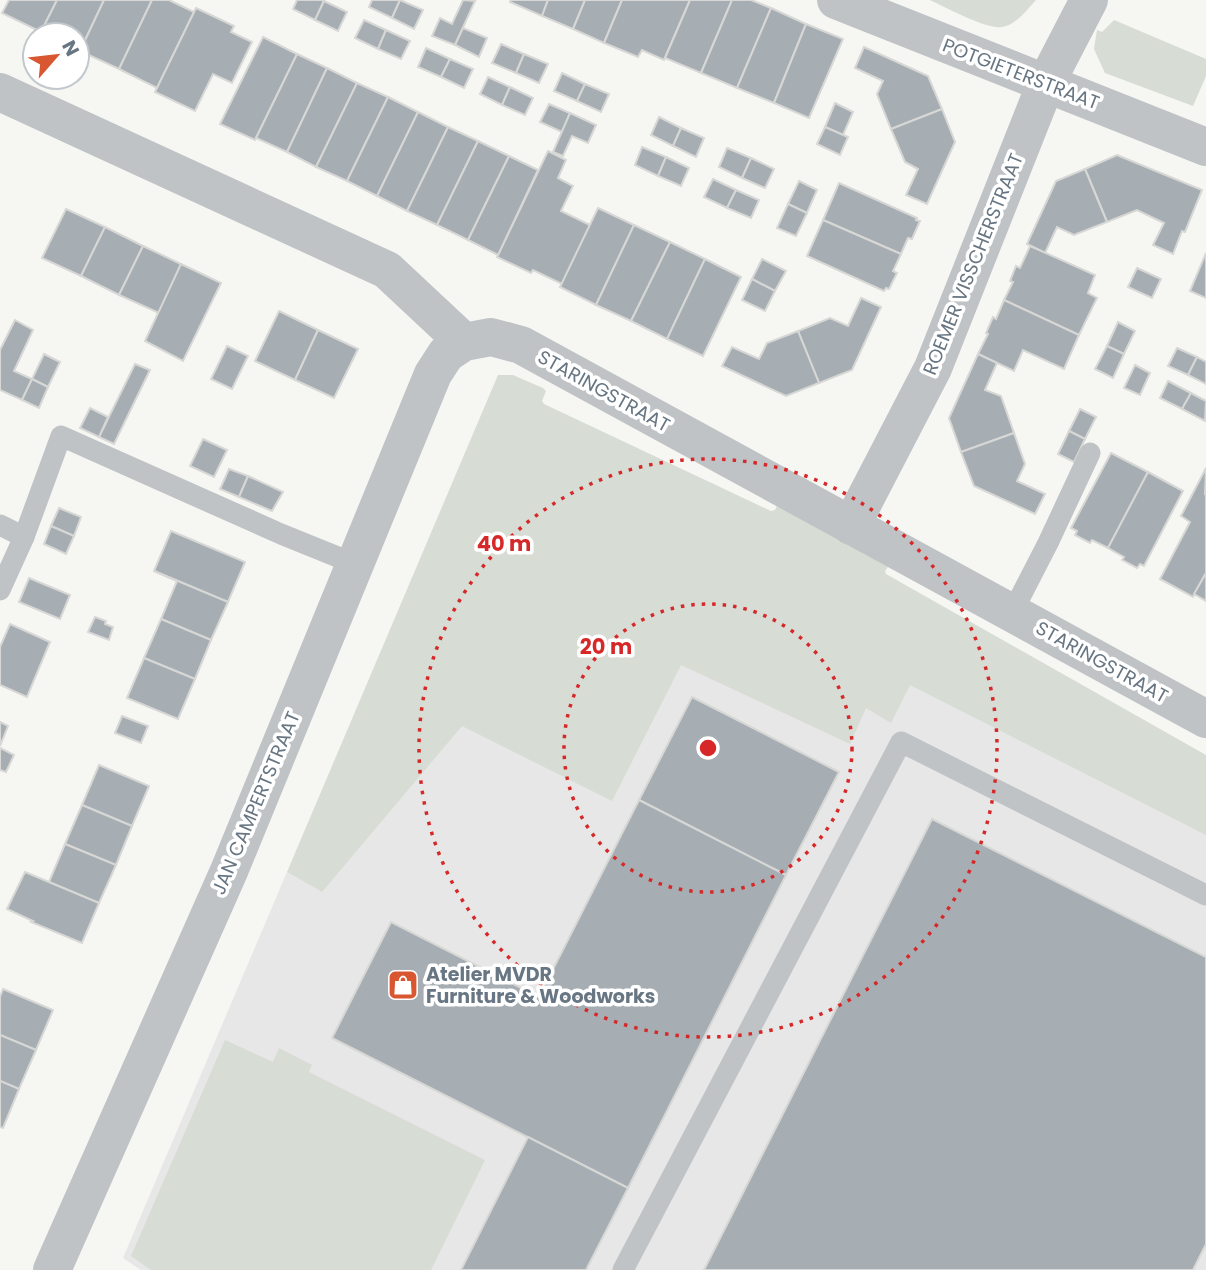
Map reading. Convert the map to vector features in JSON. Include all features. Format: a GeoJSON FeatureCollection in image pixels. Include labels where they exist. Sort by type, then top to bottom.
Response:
{"type":"FeatureCollection","features":[{"type":"Feature","properties":{"kind":"street","name":"POTGIETERSTRAAT"},"geometry":{"type":"LineString","coordinates":[[836,0],[1206,147]]}},
{"type":"Feature","properties":{"kind":"street","name":"ROEMER VISSCHERSTRAAT"},"geometry":{"type":"LineString","coordinates":[[851,526],[933,368],[1046,83],[1088,0]]}},
{"type":"Feature","properties":{"kind":"street"},"geometry":{"type":"LineString","coordinates":[[0,92],[387,270],[464,341]]}},
{"type":"Feature","properties":{"kind":"street","name":"STARINGSTRAAT"},"geometry":{"type":"LineString","coordinates":[[464,341],[491,337],[521,345],[1206,719]]}},
{"type":"Feature","properties":{"kind":"street","name":"JAN CAMPERTSTRAAT"},"geometry":{"type":"LineString","coordinates":[[52,1270],[229,871],[433,374],[446,354],[464,341]]}},
{"type":"Feature","properties":{"kind":"lane"},"geometry":{"type":"LineString","coordinates":[[0,590],[24,537],[61,436],[355,564]]}},
{"type":"Feature","properties":{"kind":"lane"},"geometry":{"type":"LineString","coordinates":[[1012,613],[1090,453]]}},
{"type":"Feature","properties":{"kind":"lane"},"geometry":{"type":"LineString","coordinates":[[0,525],[24,537]]}},
{"type":"Feature","properties":{"kind":"lane"},"geometry":{"type":"LineString","coordinates":[[623,1270],[901,743],[1206,895]]}},
{"type":"Feature","properties":{"kind":"shaded area"},"geometry":{"type":"Polygon","coordinates":[[[930,0],[1036,0],[1017,20],[1007,26],[995,27],[977,22],[930,0]]]}},
{"type":"Feature","properties":{"kind":"shaded area"},"geometry":{"type":"Polygon","coordinates":[[[1114,20],[1206,59],[1206,76],[1193,106],[1105,73],[1094,49],[1097,30],[1102,32],[1114,20]]]}},
{"type":"Feature","properties":{"kind":"shaded area"},"geometry":{"type":"Polygon","coordinates":[[[498,375],[513,375],[543,388],[546,391],[542,401],[544,404],[771,511],[775,510],[779,502],[890,564],[886,574],[1206,755],[1206,835],[910,685],[891,723],[866,708],[850,744],[681,665],[612,801],[462,726],[322,892],[287,872],[498,375]]]}},
{"type":"Feature","properties":{"kind":"shaded area"},"geometry":{"type":"Polygon","coordinates":[[[581,476],[1206,799],[1206,1270],[141,1270],[123,1258],[287,872],[322,892],[581,476]]]}},
{"type":"Feature","properties":{"kind":"shaded area"},"geometry":{"type":"Polygon","coordinates":[[[225,1040],[273,1062],[279,1048],[312,1065],[309,1072],[485,1160],[431,1270],[151,1270],[131,1256],[225,1040]]]}},
{"type":"Feature","properties":{"kind":"building"},"geometry":{"type":"Polygon","coordinates":[[[9,0],[57,0],[46,21],[21,22],[2,13],[9,0]]]}},
{"type":"Feature","properties":{"kind":"building"},"geometry":{"type":"Polygon","coordinates":[[[57,0],[104,0],[91,28],[91,21],[46,21],[57,0]]]}},
{"type":"Feature","properties":{"kind":"building"},"geometry":{"type":"Polygon","coordinates":[[[104,0],[152,0],[119,69],[91,56],[91,28],[104,0]]]}},
{"type":"Feature","properties":{"kind":"building"},"geometry":{"type":"Polygon","coordinates":[[[152,0],[169,0],[194,12],[157,88],[119,69],[152,0]]]}},
{"type":"Feature","properties":{"kind":"building"},"geometry":{"type":"Polygon","coordinates":[[[297,0],[324,1],[315,20],[293,9],[297,0]]]}},
{"type":"Feature","properties":{"kind":"building"},"geometry":{"type":"Polygon","coordinates":[[[372,0],[400,0],[392,18],[369,7],[372,0]]]}},
{"type":"Feature","properties":{"kind":"building"},"geometry":{"type":"Polygon","coordinates":[[[400,0],[423,10],[414,29],[392,18],[400,0]]]}},
{"type":"Feature","properties":{"kind":"building"},"geometry":{"type":"Polygon","coordinates":[[[463,0],[475,1],[455,45],[432,36],[440,18],[452,24],[463,0]]]}},
{"type":"Feature","properties":{"kind":"building"},"geometry":{"type":"Polygon","coordinates":[[[548,0],[542,16],[510,2],[548,0]]]}},
{"type":"Feature","properties":{"kind":"building"},"geometry":{"type":"Polygon","coordinates":[[[548,0],[585,0],[573,29],[542,16],[548,0]]]}},
{"type":"Feature","properties":{"kind":"building"},"geometry":{"type":"Polygon","coordinates":[[[585,0],[622,0],[604,43],[573,29],[585,0]]]}},
{"type":"Feature","properties":{"kind":"building"},"geometry":{"type":"Polygon","coordinates":[[[622,0],[690,0],[664,60],[642,50],[638,57],[604,43],[622,0]]]}},
{"type":"Feature","properties":{"kind":"building"},"geometry":{"type":"Polygon","coordinates":[[[690,0],[732,0],[701,73],[665,58],[690,0]]]}},
{"type":"Feature","properties":{"kind":"building"},"geometry":{"type":"Polygon","coordinates":[[[732,0],[751,0],[771,8],[737,88],[701,73],[732,0]]]}},
{"type":"Feature","properties":{"kind":"building"},"geometry":{"type":"Polygon","coordinates":[[[324,1],[347,12],[338,31],[315,20],[324,1]]]}},
{"type":"Feature","properties":{"kind":"building"},"geometry":{"type":"Polygon","coordinates":[[[196,8],[234,26],[231,32],[252,42],[232,83],[213,74],[195,111],[155,92],[196,8]]]}},
{"type":"Feature","properties":{"kind":"building"},"geometry":{"type":"Polygon","coordinates":[[[771,8],[806,24],[774,103],[737,88],[771,8]]]}},
{"type":"Feature","properties":{"kind":"building"},"geometry":{"type":"Polygon","coordinates":[[[364,20],[386,30],[378,49],[355,38],[364,20]]]}},
{"type":"Feature","properties":{"kind":"building"},"geometry":{"type":"Polygon","coordinates":[[[806,24],[843,39],[809,118],[774,103],[806,24]]]}},
{"type":"Feature","properties":{"kind":"building"},"geometry":{"type":"Polygon","coordinates":[[[463,28],[487,38],[479,57],[455,45],[463,28]]]}},
{"type":"Feature","properties":{"kind":"building"},"geometry":{"type":"Polygon","coordinates":[[[386,30],[410,41],[401,59],[378,49],[386,30]]]}},
{"type":"Feature","properties":{"kind":"building"},"geometry":{"type":"Polygon","coordinates":[[[263,37],[297,54],[255,140],[220,124],[263,37]]]}},
{"type":"Feature","properties":{"kind":"building"},"geometry":{"type":"Polygon","coordinates":[[[501,44],[524,54],[516,73],[492,63],[501,44]]]}},
{"type":"Feature","properties":{"kind":"building"},"geometry":{"type":"Polygon","coordinates":[[[864,47],[928,76],[942,109],[891,129],[877,94],[883,81],[855,68],[864,47]]]}},
{"type":"Feature","properties":{"kind":"building"},"geometry":{"type":"Polygon","coordinates":[[[426,48],[450,59],[441,77],[418,67],[426,48]]]}},
{"type":"Feature","properties":{"kind":"building"},"geometry":{"type":"Polygon","coordinates":[[[297,54],[327,68],[287,152],[256,138],[297,54]]]}},
{"type":"Feature","properties":{"kind":"building"},"geometry":{"type":"Polygon","coordinates":[[[524,54],[548,64],[539,83],[516,73],[524,54]]]}},
{"type":"Feature","properties":{"kind":"building"},"geometry":{"type":"Polygon","coordinates":[[[450,59],[473,69],[464,88],[441,77],[450,59]]]}},
{"type":"Feature","properties":{"kind":"building"},"geometry":{"type":"Polygon","coordinates":[[[327,68],[357,83],[316,167],[287,152],[327,68]]]}},
{"type":"Feature","properties":{"kind":"building"},"geometry":{"type":"Polygon","coordinates":[[[562,73],[585,84],[577,101],[554,91],[562,73]]]}},
{"type":"Feature","properties":{"kind":"building"},"geometry":{"type":"Polygon","coordinates":[[[488,77],[510,87],[502,105],[480,94],[488,77]]]}},
{"type":"Feature","properties":{"kind":"building"},"geometry":{"type":"Polygon","coordinates":[[[357,83],[388,97],[347,181],[316,167],[357,83]]]}},
{"type":"Feature","properties":{"kind":"building"},"geometry":{"type":"Polygon","coordinates":[[[585,84],[609,94],[601,112],[577,101],[585,84]]]}},
{"type":"Feature","properties":{"kind":"building"},"geometry":{"type":"Polygon","coordinates":[[[510,87],[533,98],[525,115],[502,105],[510,87]]]}},
{"type":"Feature","properties":{"kind":"building"},"geometry":{"type":"Polygon","coordinates":[[[388,97],[418,112],[377,196],[347,181],[388,97]]]}},
{"type":"Feature","properties":{"kind":"building"},"geometry":{"type":"Polygon","coordinates":[[[835,103],[853,112],[843,135],[825,127],[835,103]]]}},
{"type":"Feature","properties":{"kind":"building"},"geometry":{"type":"Polygon","coordinates":[[[549,104],[570,113],[562,132],[540,122],[549,104]]]}},
{"type":"Feature","properties":{"kind":"building"},"geometry":{"type":"Polygon","coordinates":[[[942,109],[955,142],[927,204],[906,195],[918,169],[905,162],[891,129],[942,109]]]}},
{"type":"Feature","properties":{"kind":"building"},"geometry":{"type":"Polygon","coordinates":[[[418,112],[448,127],[407,211],[377,196],[418,112]]]}},
{"type":"Feature","properties":{"kind":"building"},"geometry":{"type":"Polygon","coordinates":[[[570,113],[596,125],[588,143],[572,136],[563,156],[553,152],[570,113]]]}},
{"type":"Feature","properties":{"kind":"building"},"geometry":{"type":"Polygon","coordinates":[[[659,117],[681,128],[673,146],[651,135],[659,117]]]}},
{"type":"Feature","properties":{"kind":"building"},"geometry":{"type":"Polygon","coordinates":[[[448,127],[478,141],[437,225],[407,211],[448,127]]]}},
{"type":"Feature","properties":{"kind":"building"},"geometry":{"type":"Polygon","coordinates":[[[825,127],[848,137],[840,155],[817,144],[825,127]]]}},
{"type":"Feature","properties":{"kind":"building"},"geometry":{"type":"Polygon","coordinates":[[[681,128],[704,138],[696,157],[673,146],[681,128]]]}},
{"type":"Feature","properties":{"kind":"building"},"geometry":{"type":"Polygon","coordinates":[[[478,141],[509,156],[468,240],[437,225],[478,141]]]}},
{"type":"Feature","properties":{"kind":"building"},"geometry":{"type":"Polygon","coordinates":[[[642,147],[666,157],[658,176],[635,165],[642,147]]]}},
{"type":"Feature","properties":{"kind":"building"},"geometry":{"type":"Polygon","coordinates":[[[727,148],[751,158],[742,178],[719,167],[727,148]]]}},
{"type":"Feature","properties":{"kind":"building"},"geometry":{"type":"Polygon","coordinates":[[[548,151],[566,160],[558,178],[573,186],[561,211],[590,225],[562,284],[497,257],[548,151]]]}},
{"type":"Feature","properties":{"kind":"building"},"geometry":{"type":"Polygon","coordinates":[[[1117,155],[1202,190],[1173,254],[1153,245],[1164,223],[1137,210],[1107,222],[1085,169],[1117,155]]]}},
{"type":"Feature","properties":{"kind":"building"},"geometry":{"type":"Polygon","coordinates":[[[509,156],[538,170],[498,255],[468,240],[509,156]]]}},
{"type":"Feature","properties":{"kind":"building"},"geometry":{"type":"Polygon","coordinates":[[[666,157],[689,168],[681,186],[658,176],[666,157]]]}},
{"type":"Feature","properties":{"kind":"building"},"geometry":{"type":"Polygon","coordinates":[[[751,158],[774,169],[765,188],[742,178],[751,158]]]}},
{"type":"Feature","properties":{"kind":"building"},"geometry":{"type":"Polygon","coordinates":[[[1085,169],[1107,222],[1074,235],[1057,227],[1045,253],[1027,244],[1056,181],[1085,169]]]}},
{"type":"Feature","properties":{"kind":"building"},"geometry":{"type":"Polygon","coordinates":[[[713,179],[736,190],[727,208],[704,197],[713,179]]]}},
{"type":"Feature","properties":{"kind":"building"},"geometry":{"type":"Polygon","coordinates":[[[799,181],[817,190],[807,213],[788,204],[799,181]]]}},
{"type":"Feature","properties":{"kind":"building"},"geometry":{"type":"Polygon","coordinates":[[[839,183],[920,221],[901,254],[823,220],[839,183]]]}},
{"type":"Feature","properties":{"kind":"building"},"geometry":{"type":"Polygon","coordinates":[[[736,190],[759,200],[751,218],[727,208],[736,190]]]}},
{"type":"Feature","properties":{"kind":"building"},"geometry":{"type":"Polygon","coordinates":[[[788,204],[807,213],[796,236],[777,228],[788,204]]]}},
{"type":"Feature","properties":{"kind":"building"},"geometry":{"type":"Polygon","coordinates":[[[598,208],[634,225],[596,305],[560,287],[598,208]]]}},
{"type":"Feature","properties":{"kind":"building"},"geometry":{"type":"Polygon","coordinates":[[[66,209],[105,227],[81,276],[42,258],[66,209]]]}},
{"type":"Feature","properties":{"kind":"building"},"geometry":{"type":"Polygon","coordinates":[[[823,220],[901,254],[893,271],[897,273],[889,289],[884,291],[807,256],[823,220]]]}},
{"type":"Feature","properties":{"kind":"building"},"geometry":{"type":"Polygon","coordinates":[[[634,225],[670,242],[631,321],[596,305],[634,225]]]}},
{"type":"Feature","properties":{"kind":"building"},"geometry":{"type":"Polygon","coordinates":[[[105,227],[143,246],[119,295],[81,276],[105,227]]]}},
{"type":"Feature","properties":{"kind":"building"},"geometry":{"type":"Polygon","coordinates":[[[670,242],[705,259],[667,339],[631,321],[670,242]]]}},
{"type":"Feature","properties":{"kind":"building"},"geometry":{"type":"Polygon","coordinates":[[[143,246],[181,264],[159,313],[119,295],[143,246]]]}},
{"type":"Feature","properties":{"kind":"building"},"geometry":{"type":"Polygon","coordinates":[[[1030,246],[1095,275],[1088,293],[1097,298],[1079,335],[1004,300],[1013,282],[1010,281],[1016,266],[1020,268],[1030,246]]]}},
{"type":"Feature","properties":{"kind":"building"},"geometry":{"type":"Polygon","coordinates":[[[1206,253],[1206,298],[1190,291],[1206,253]]]}},
{"type":"Feature","properties":{"kind":"building"},"geometry":{"type":"Polygon","coordinates":[[[705,259],[741,277],[703,356],[667,339],[705,259]]]}},
{"type":"Feature","properties":{"kind":"building"},"geometry":{"type":"Polygon","coordinates":[[[762,259],[786,271],[775,291],[752,279],[762,259]]]}},
{"type":"Feature","properties":{"kind":"building"},"geometry":{"type":"Polygon","coordinates":[[[181,264],[221,283],[183,361],[145,341],[181,264]]]}},
{"type":"Feature","properties":{"kind":"building"},"geometry":{"type":"Polygon","coordinates":[[[1137,268],[1161,279],[1152,298],[1128,287],[1137,268]]]}},
{"type":"Feature","properties":{"kind":"building"},"geometry":{"type":"Polygon","coordinates":[[[752,279],[775,291],[765,311],[742,300],[752,279]]]}},
{"type":"Feature","properties":{"kind":"building"},"geometry":{"type":"Polygon","coordinates":[[[861,298],[881,307],[852,370],[819,383],[798,331],[830,318],[848,326],[861,298]]]}},
{"type":"Feature","properties":{"kind":"building"},"geometry":{"type":"Polygon","coordinates":[[[1004,300],[1079,335],[1064,369],[1023,350],[1014,371],[978,354],[993,317],[996,319],[1004,300]]]}},
{"type":"Feature","properties":{"kind":"building"},"geometry":{"type":"Polygon","coordinates":[[[279,311],[318,330],[295,380],[255,361],[279,311]]]}},
{"type":"Feature","properties":{"kind":"building"},"geometry":{"type":"Polygon","coordinates":[[[15,320],[33,330],[14,371],[32,379],[22,400],[0,390],[0,350],[15,320]]]}},
{"type":"Feature","properties":{"kind":"building"},"geometry":{"type":"Polygon","coordinates":[[[1118,322],[1135,331],[1124,354],[1107,346],[1118,322]]]}},
{"type":"Feature","properties":{"kind":"building"},"geometry":{"type":"Polygon","coordinates":[[[318,330],[358,349],[334,398],[295,380],[318,330]]]}},
{"type":"Feature","properties":{"kind":"building"},"geometry":{"type":"Polygon","coordinates":[[[798,331],[819,383],[786,396],[722,366],[732,347],[759,359],[767,343],[798,331]]]}},
{"type":"Feature","properties":{"kind":"building"},"geometry":{"type":"Polygon","coordinates":[[[227,346],[248,356],[232,389],[211,379],[227,346]]]}},
{"type":"Feature","properties":{"kind":"building"},"geometry":{"type":"Polygon","coordinates":[[[1107,346],[1124,354],[1113,378],[1095,369],[1107,346]]]}},
{"type":"Feature","properties":{"kind":"building"},"geometry":{"type":"Polygon","coordinates":[[[1177,348],[1197,357],[1188,375],[1168,366],[1177,348]]]}},
{"type":"Feature","properties":{"kind":"building"},"geometry":{"type":"Polygon","coordinates":[[[44,354],[60,362],[48,387],[32,379],[44,354]]]}},
{"type":"Feature","properties":{"kind":"building"},"geometry":{"type":"Polygon","coordinates":[[[978,354],[997,363],[985,390],[1001,396],[1014,433],[961,452],[949,418],[978,354]]]}},
{"type":"Feature","properties":{"kind":"building"},"geometry":{"type":"Polygon","coordinates":[[[1197,357],[1206,362],[1206,384],[1188,375],[1197,357]]]}},
{"type":"Feature","properties":{"kind":"building"},"geometry":{"type":"Polygon","coordinates":[[[135,364],[150,370],[114,444],[99,437],[135,364]]]}},
{"type":"Feature","properties":{"kind":"building"},"geometry":{"type":"Polygon","coordinates":[[[1135,365],[1150,373],[1140,395],[1124,388],[1135,365]]]}},
{"type":"Feature","properties":{"kind":"building"},"geometry":{"type":"Polygon","coordinates":[[[32,379],[48,387],[39,408],[22,400],[32,379]]]}},
{"type":"Feature","properties":{"kind":"building"},"geometry":{"type":"Polygon","coordinates":[[[1168,381],[1191,393],[1182,409],[1160,398],[1168,381]]]}},
{"type":"Feature","properties":{"kind":"building"},"geometry":{"type":"Polygon","coordinates":[[[1191,393],[1206,401],[1205,421],[1182,409],[1191,393]]]}},
{"type":"Feature","properties":{"kind":"building"},"geometry":{"type":"Polygon","coordinates":[[[90,408],[108,417],[99,437],[80,428],[90,408]]]}},
{"type":"Feature","properties":{"kind":"building"},"geometry":{"type":"Polygon","coordinates":[[[1080,409],[1096,417],[1085,439],[1069,431],[1080,409]]]}},
{"type":"Feature","properties":{"kind":"building"},"geometry":{"type":"Polygon","coordinates":[[[1069,431],[1085,439],[1074,462],[1058,454],[1069,431]]]}},
{"type":"Feature","properties":{"kind":"building"},"geometry":{"type":"Polygon","coordinates":[[[1014,433],[1025,464],[1017,481],[1045,494],[1035,514],[974,486],[961,452],[1014,433]]]}},
{"type":"Feature","properties":{"kind":"building"},"geometry":{"type":"Polygon","coordinates":[[[203,439],[227,450],[214,477],[190,466],[203,439]]]}},
{"type":"Feature","properties":{"kind":"building"},"geometry":{"type":"Polygon","coordinates":[[[1111,453],[1148,472],[1108,548],[1075,535],[1077,531],[1071,528],[1111,453]]]}},
{"type":"Feature","properties":{"kind":"building"},"geometry":{"type":"Polygon","coordinates":[[[1206,468],[1206,573],[1193,597],[1160,579],[1190,522],[1181,516],[1206,468]]]}},
{"type":"Feature","properties":{"kind":"building"},"geometry":{"type":"Polygon","coordinates":[[[229,469],[248,476],[239,497],[220,489],[229,469]]]}},
{"type":"Feature","properties":{"kind":"building"},"geometry":{"type":"Polygon","coordinates":[[[1148,472],[1183,491],[1144,566],[1140,564],[1137,568],[1108,548],[1148,472]]]}},
{"type":"Feature","properties":{"kind":"building"},"geometry":{"type":"Polygon","coordinates":[[[248,476],[283,492],[272,511],[239,497],[248,476]]]}},
{"type":"Feature","properties":{"kind":"building"},"geometry":{"type":"Polygon","coordinates":[[[59,508],[81,517],[74,536],[51,526],[59,508]]]}},
{"type":"Feature","properties":{"kind":"building"},"geometry":{"type":"Polygon","coordinates":[[[51,526],[74,536],[66,554],[44,544],[51,526]]]}},
{"type":"Feature","properties":{"kind":"building"},"geometry":{"type":"Polygon","coordinates":[[[171,531],[245,562],[228,602],[154,571],[171,531]]]}},
{"type":"Feature","properties":{"kind":"building"},"geometry":{"type":"Polygon","coordinates":[[[154,571],[228,602],[211,640],[161,619],[177,581],[154,571]]]}},
{"type":"Feature","properties":{"kind":"building"},"geometry":{"type":"Polygon","coordinates":[[[1206,573],[1206,601],[1194,594],[1206,573]]]}},
{"type":"Feature","properties":{"kind":"building"},"geometry":{"type":"Polygon","coordinates":[[[29,578],[70,595],[60,619],[19,602],[29,578]]]}},
{"type":"Feature","properties":{"kind":"building"},"geometry":{"type":"Polygon","coordinates":[[[95,617],[113,627],[109,640],[88,632],[95,617]]]}},
{"type":"Feature","properties":{"kind":"building"},"geometry":{"type":"Polygon","coordinates":[[[161,619],[211,640],[195,679],[144,658],[161,619]]]}},
{"type":"Feature","properties":{"kind":"building"},"geometry":{"type":"Polygon","coordinates":[[[10,624],[50,642],[27,697],[0,685],[0,647],[10,624]]]}},
{"type":"Feature","properties":{"kind":"building"},"geometry":{"type":"Polygon","coordinates":[[[144,658],[195,679],[178,719],[127,698],[144,658]]]}},
{"type":"Feature","properties":{"kind":"building"},"geometry":{"type":"Polygon","coordinates":[[[692,697],[839,772],[786,875],[639,800],[692,697]]]}},
{"type":"Feature","properties":{"kind":"building"},"geometry":{"type":"Polygon","coordinates":[[[122,716],[148,726],[141,743],[115,733],[122,716]]]}},
{"type":"Feature","properties":{"kind":"building"},"geometry":{"type":"Polygon","coordinates":[[[0,722],[8,726],[0,746],[0,722]]]}},
{"type":"Feature","properties":{"kind":"building"},"geometry":{"type":"Polygon","coordinates":[[[0,748],[14,755],[6,772],[0,770],[0,748]]]}},
{"type":"Feature","properties":{"kind":"building"},"geometry":{"type":"Polygon","coordinates":[[[99,765],[149,786],[132,826],[82,805],[99,765]]]}},
{"type":"Feature","properties":{"kind":"building"},"geometry":{"type":"Polygon","coordinates":[[[639,800],[786,875],[628,1188],[332,1038],[391,922],[539,997],[639,800]]]}},
{"type":"Feature","properties":{"kind":"building"},"geometry":{"type":"Polygon","coordinates":[[[82,805],[132,826],[116,865],[65,844],[82,805]]]}},
{"type":"Feature","properties":{"kind":"building"},"geometry":{"type":"Polygon","coordinates":[[[932,819],[1206,957],[1206,1244],[1193,1270],[704,1270],[932,819]]]}},
{"type":"Feature","properties":{"kind":"building"},"geometry":{"type":"Polygon","coordinates":[[[65,844],[116,865],[99,903],[49,882],[65,844]]]}},
{"type":"Feature","properties":{"kind":"building"},"geometry":{"type":"Polygon","coordinates":[[[25,872],[99,903],[82,943],[7,909],[25,872]]]}},
{"type":"Feature","properties":{"kind":"building"},"geometry":{"type":"Polygon","coordinates":[[[3,989],[53,1010],[36,1050],[0,1035],[0,997],[3,989]]]}},
{"type":"Feature","properties":{"kind":"building"},"geometry":{"type":"Polygon","coordinates":[[[0,1035],[36,1050],[19,1089],[0,1081],[0,1035]]]}},
{"type":"Feature","properties":{"kind":"building"},"geometry":{"type":"Polygon","coordinates":[[[0,1081],[19,1089],[3,1128],[0,1127],[0,1081]]]}},
{"type":"Feature","properties":{"kind":"building"},"geometry":{"type":"Polygon","coordinates":[[[528,1137],[628,1188],[586,1270],[461,1270],[528,1137]]]}},
{"type":"Feature","properties":{"kind":"place","name":"Atelier MVDR Furniture & Woodworks"},"geometry":{"type":"Point","coordinates":[403,985]}}]}
